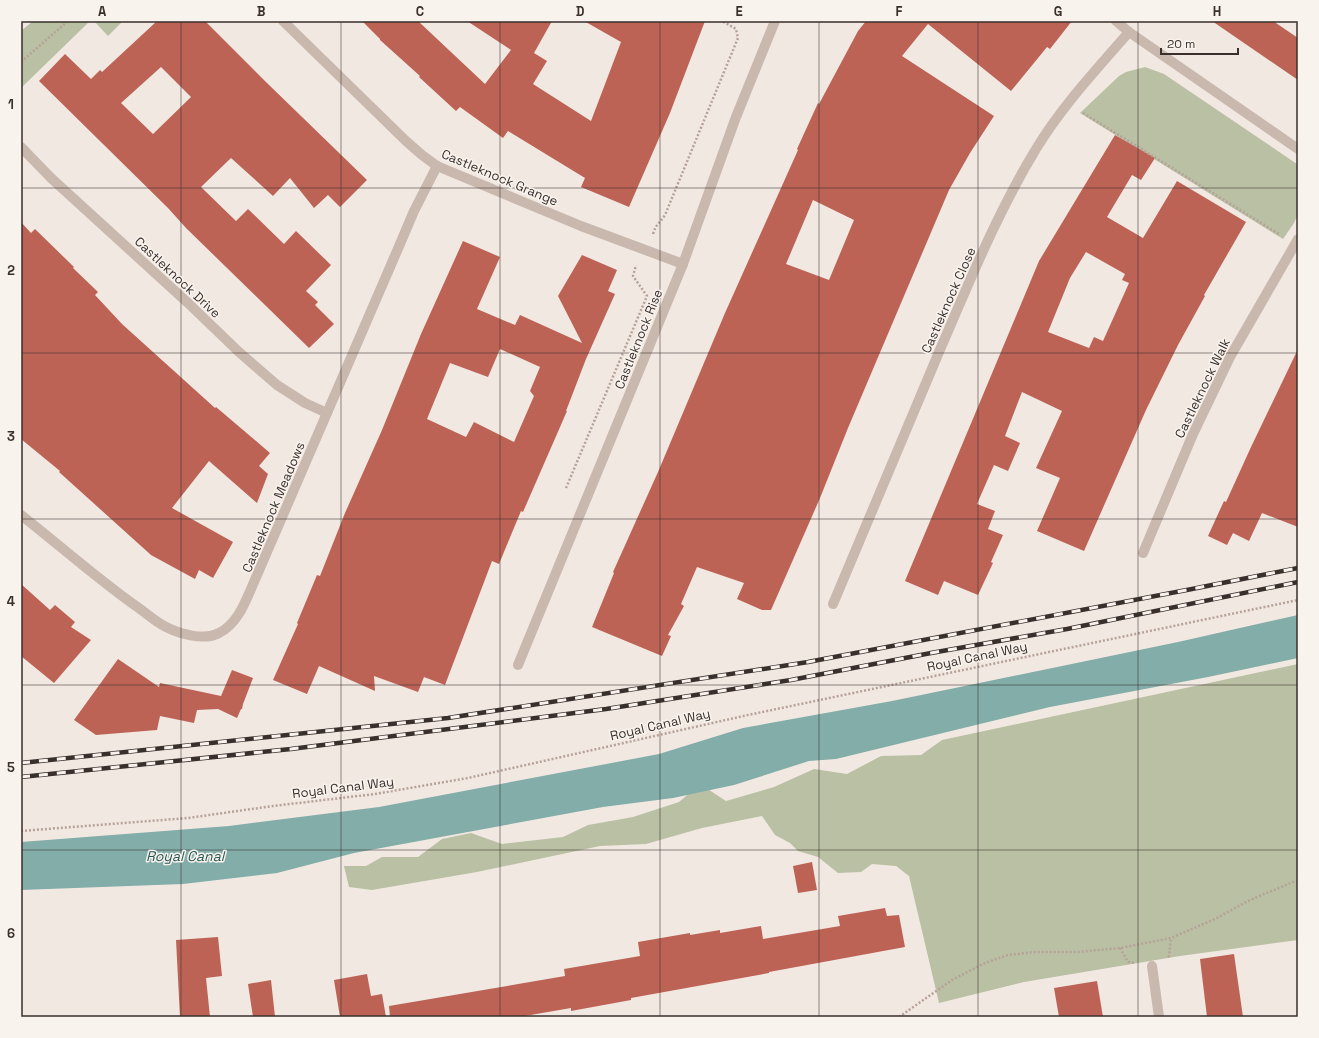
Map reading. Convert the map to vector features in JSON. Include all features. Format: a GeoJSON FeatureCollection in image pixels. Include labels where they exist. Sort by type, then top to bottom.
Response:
{"type":"FeatureCollection","features":[{"type":"Feature","properties":{"kind":"street","name":"Castleknock Grange"},"geometry":{"type":"LineString","coordinates":[[282,21],[406,141],[437,166],[581,226],[683,264]]}},
{"type":"Feature","properties":{"kind":"street","name":"Castleknock Rise"},"geometry":{"type":"LineString","coordinates":[[518,665],[683,264],[736,117],[775,21]]}},
{"type":"Feature","properties":{"kind":"street"},"geometry":{"type":"LineString","coordinates":[[1116,21],[1129,32],[1298,148]]}},
{"type":"Feature","properties":{"kind":"street","name":"Castleknock Close"},"geometry":{"type":"LineString","coordinates":[[833,604],[914,410],[1006,202],[1036,148],[1068,104],[1129,32]]}},
{"type":"Feature","properties":{"kind":"street","name":"Castleknock Drive"},"geometry":{"type":"LineString","coordinates":[[21,147],[51,178],[239,352],[277,385],[327,413]]}},
{"type":"Feature","properties":{"kind":"street","name":"Castleknock Meadows"},"geometry":{"type":"LineString","coordinates":[[21,515],[98,578],[165,627],[185,634],[203,636],[217,634],[231,625],[245,602],[279,527],[414,211],[437,166]]}},
{"type":"Feature","properties":{"kind":"street","name":"Castleknock Walk"},"geometry":{"type":"LineString","coordinates":[[1143,553],[1193,434],[1212,393],[1230,357],[1296,242]]}},
{"type":"Feature","properties":{"kind":"street"},"geometry":{"type":"LineString","coordinates":[[1152,966],[1159,1017]]}},
{"type":"Feature","properties":{"kind":"path"},"geometry":{"type":"LineString","coordinates":[[21,62],[68,21]]}},
{"type":"Feature","properties":{"kind":"path"},"geometry":{"type":"LineString","coordinates":[[1068,104],[1296,242]]}},
{"type":"Feature","properties":{"kind":"path","name":"Royal Canal Way"},"geometry":{"type":"LineString","coordinates":[[21,831],[188,818],[375,794],[468,778],[748,715],[1298,600]]}},
{"type":"Feature","properties":{"kind":"path"},"geometry":{"type":"LineString","coordinates":[[899,1017],[952,980],[985,963],[1008,955],[1035,952],[1078,952],[1120,948],[1171,938],[1215,919],[1250,900],[1298,880]]}},
{"type":"Feature","properties":{"kind":"green space"},"geometry":{"type":"Polygon","coordinates":[[[33,21],[90,21],[21,88],[21,31],[33,21]]]}},
{"type":"Feature","properties":{"kind":"green space"},"geometry":{"type":"Polygon","coordinates":[[[94,21],[123,21],[108,36],[94,21]]]}},
{"type":"Feature","properties":{"kind":"green space"},"geometry":{"type":"Polygon","coordinates":[[[1145,67],[1164,74],[1297,164],[1298,214],[1294,223],[1283,239],[1080,113],[1119,76],[1126,72],[1145,67]]]}},
{"type":"Feature","properties":{"kind":"green space"},"geometry":{"type":"Polygon","coordinates":[[[1298,664],[1298,940],[1180,956],[1024,982],[939,1003],[909,876],[896,866],[872,864],[861,872],[838,873],[818,857],[798,851],[790,843],[775,835],[762,816],[702,828],[646,844],[600,846],[477,872],[372,890],[349,887],[344,866],[366,866],[382,857],[418,857],[442,839],[471,833],[502,844],[563,837],[588,825],[633,817],[679,802],[700,784],[726,801],[774,787],[814,769],[847,774],[881,756],[921,755],[942,740],[1298,664]]]}},
{"type":"Feature","properties":{"kind":"water","name":"Royal Canal"},"geometry":{"type":"Polygon","coordinates":[[[1298,615],[1298,658],[1050,707],[836,759],[809,761],[734,785],[673,798],[603,807],[354,853],[277,873],[183,884],[21,890],[21,842],[229,826],[379,807],[659,754],[743,728],[892,701],[1178,642],[1298,615]]]}},
{"type":"Feature","properties":{"kind":"building"},"geometry":{"type":"Polygon","coordinates":[[[157,21],[205,21],[367,180],[340,207],[328,195],[314,208],[290,178],[273,196],[231,158],[201,187],[236,221],[248,209],[284,244],[296,231],[331,265],[306,291],[318,302],[315,305],[334,324],[309,348],[39,81],[65,54],[91,79],[100,70],[102,72],[157,21]],[[161,67],[121,103],[153,134],[191,97],[161,67]]]}},
{"type":"Feature","properties":{"kind":"building"},"geometry":{"type":"Polygon","coordinates":[[[362,21],[418,21],[485,84],[511,50],[467,21],[552,21],[534,53],[547,61],[533,84],[591,121],[621,42],[584,21],[705,21],[670,113],[629,207],[581,187],[585,178],[508,131],[503,138],[460,107],[456,111],[380,40],[362,21]]]}},
{"type":"Feature","properties":{"kind":"building"},"geometry":{"type":"Polygon","coordinates":[[[866,21],[1072,21],[1050,49],[1047,47],[1011,91],[928,24],[902,56],[994,116],[970,153],[949,190],[848,428],[820,498],[771,610],[762,610],[737,599],[744,583],[697,567],[681,604],[684,606],[668,635],[671,636],[662,656],[592,627],[614,573],[613,572],[658,472],[725,313],[798,150],[797,149],[818,103],[819,104],[858,31],[866,21]],[[813,200],[786,264],[829,280],[854,220],[813,200]]]}},
{"type":"Feature","properties":{"kind":"building"},"geometry":{"type":"Polygon","coordinates":[[[1212,21],[1273,21],[1298,38],[1298,80],[1212,21]]]}},
{"type":"Feature","properties":{"kind":"building"},"geometry":{"type":"Polygon","coordinates":[[[1115,135],[1155,158],[1141,180],[1132,175],[1107,217],[1143,238],[1177,181],[1246,222],[1204,295],[1205,296],[1178,345],[1146,410],[1084,551],[1037,531],[1060,478],[1036,468],[1062,411],[1022,392],[1005,436],[1020,443],[1008,471],[994,465],[977,504],[995,511],[988,529],[1003,535],[991,562],[993,563],[978,595],[944,581],[938,595],[905,581],[1039,261],[1115,135]],[[1086,252],[1070,278],[1048,332],[1089,348],[1094,337],[1103,341],[1129,283],[1122,280],[1125,274],[1086,252]]]}},
{"type":"Feature","properties":{"kind":"building"},"geometry":{"type":"Polygon","coordinates":[[[21,222],[31,233],[35,229],[74,267],[73,268],[98,292],[95,295],[122,324],[215,408],[216,407],[270,453],[259,466],[268,474],[257,503],[209,461],[172,508],[233,542],[213,578],[199,570],[195,579],[151,555],[59,472],[60,471],[21,439],[21,222]]]}},
{"type":"Feature","properties":{"kind":"building"},"geometry":{"type":"Polygon","coordinates":[[[463,241],[500,257],[477,309],[515,325],[520,315],[582,343],[558,296],[582,255],[617,270],[608,291],[615,294],[586,359],[567,411],[523,512],[521,511],[499,564],[492,561],[445,685],[424,677],[418,692],[374,676],[375,691],[319,666],[307,694],[273,680],[298,624],[297,623],[317,575],[320,576],[421,334],[463,241]],[[500,349],[488,377],[450,363],[427,419],[466,437],[474,422],[514,442],[534,396],[530,391],[540,367],[500,349]]]}},
{"type":"Feature","properties":{"kind":"building"},"geometry":{"type":"Polygon","coordinates":[[[1298,349],[1298,527],[1262,513],[1249,541],[1233,533],[1227,545],[1208,536],[1224,501],[1226,502],[1298,349]]]}},
{"type":"Feature","properties":{"kind":"building"},"geometry":{"type":"Polygon","coordinates":[[[21,584],[50,610],[55,605],[75,622],[71,627],[91,640],[54,683],[21,656],[21,584]]]}},
{"type":"Feature","properties":{"kind":"building"},"geometry":{"type":"Polygon","coordinates":[[[118,659],[159,687],[160,683],[221,696],[232,670],[253,678],[242,709],[237,718],[218,709],[197,710],[194,723],[160,716],[157,730],[96,735],[74,720],[118,659]]]}},
{"type":"Feature","properties":{"kind":"building"},"geometry":{"type":"Polygon","coordinates":[[[812,862],[817,890],[798,893],[793,866],[812,862]]]}},
{"type":"Feature","properties":{"kind":"building"},"geometry":{"type":"Polygon","coordinates":[[[885,908],[887,916],[899,915],[905,947],[631,998],[631,1000],[571,1011],[571,1008],[519,1017],[390,1017],[389,1006],[565,976],[564,969],[640,956],[638,942],[690,933],[690,935],[720,930],[720,933],[761,926],[763,939],[840,926],[838,916],[885,908]]]}},
{"type":"Feature","properties":{"kind":"building"},"geometry":{"type":"Polygon","coordinates":[[[218,937],[222,976],[206,978],[210,1017],[180,1017],[176,940],[218,937]]]}},
{"type":"Feature","properties":{"kind":"building"},"geometry":{"type":"Polygon","coordinates":[[[1234,954],[1243,1017],[1207,1017],[1200,959],[1234,954]]]}},
{"type":"Feature","properties":{"kind":"building"},"geometry":{"type":"Polygon","coordinates":[[[367,974],[371,996],[382,994],[386,1017],[340,1017],[334,980],[367,974]]]}},
{"type":"Feature","properties":{"kind":"building"},"geometry":{"type":"Polygon","coordinates":[[[271,980],[275,1017],[253,1017],[248,984],[271,980]]]}},
{"type":"Feature","properties":{"kind":"building"},"geometry":{"type":"Polygon","coordinates":[[[1097,981],[1103,1017],[1059,1017],[1054,988],[1097,981]]]}},
{"type":"Feature","properties":{"kind":"railway"},"geometry":{"type":"LineString","coordinates":[[21,763],[448,718],[808,662],[1298,568]]}},
{"type":"Feature","properties":{"kind":"railway"},"geometry":{"type":"LineString","coordinates":[[21,777],[291,749],[606,709],[791,680],[1067,629],[1298,582]]}}]}
